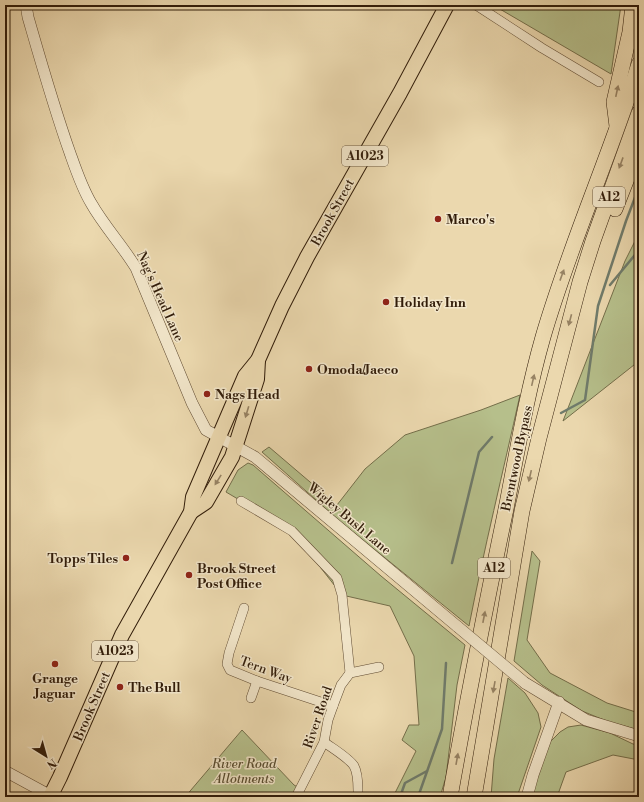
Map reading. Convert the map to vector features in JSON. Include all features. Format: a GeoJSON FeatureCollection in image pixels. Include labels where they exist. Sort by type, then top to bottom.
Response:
{"type":"FeatureCollection","features":[{"type":"Feature","properties":{"kind":"highway","name":"A12"},"geometry":{"type":"LineString","coordinates":[[617,129],[614,102],[630,32],[633,5]]}},
{"type":"Feature","properties":{"kind":"highway","name":"A12"},"geometry":{"type":"LineString","coordinates":[[617,129],[639,64]]}},
{"type":"Feature","properties":{"kind":"highway","name":"A12"},"geometry":{"type":"LineString","coordinates":[[580,282],[593,241],[639,113]]}},
{"type":"Feature","properties":{"kind":"highway","name":"Brentwood Bypass"},"geometry":{"type":"LineString","coordinates":[[450,797],[474,667],[542,339],[561,280],[617,129]]}},
{"type":"Feature","properties":{"kind":"highway","name":"A12"},"geometry":{"type":"LineString","coordinates":[[580,282],[611,220],[639,148]]}},
{"type":"Feature","properties":{"kind":"highway","name":"Brentwood Bypass"},"geometry":{"type":"LineString","coordinates":[[474,797],[522,511],[559,359],[580,282]]}},
{"type":"Feature","properties":{"kind":"main road","name":"Brook Street"},"geometry":{"type":"LineString","coordinates":[[51,797],[122,636],[191,512],[193,497],[245,376],[258,360],[282,306],[307,257],[400,93],[447,5]]}},
{"type":"Feature","properties":{"kind":"main road","name":"Brook Street"},"geometry":{"type":"LineString","coordinates":[[191,512],[206,502],[232,457],[257,379],[258,360]]}},
{"type":"Feature","properties":{"kind":"street","name":"Nag's Head Lane"},"geometry":{"type":"LineString","coordinates":[[26,5],[47,85],[67,143],[90,202],[136,268],[192,403],[206,430],[219,438]]}},
{"type":"Feature","properties":{"kind":"street"},"geometry":{"type":"LineString","coordinates":[[476,5],[542,48],[599,82]]}},
{"type":"Feature","properties":{"kind":"street","name":"Wigley Bush Lane"},"geometry":{"type":"LineString","coordinates":[[219,438],[236,445],[260,460],[525,683],[559,702]]}},
{"type":"Feature","properties":{"kind":"street"},"geometry":{"type":"LineString","coordinates":[[241,501],[292,531],[337,578],[342,595],[350,673],[380,667]]}},
{"type":"Feature","properties":{"kind":"street","name":"Tern Way"},"geometry":{"type":"LineString","coordinates":[[244,608],[229,653],[227,664],[230,670],[257,681],[333,706]]}},
{"type":"Feature","properties":{"kind":"street","name":"River Road"},"geometry":{"type":"LineString","coordinates":[[296,797],[324,742],[328,720],[333,706],[341,685],[350,673]]}},
{"type":"Feature","properties":{"kind":"street"},"geometry":{"type":"LineString","coordinates":[[251,698],[257,681]]}},
{"type":"Feature","properties":{"kind":"street"},"geometry":{"type":"LineString","coordinates":[[527,797],[533,775],[559,702],[586,720],[639,736]]}},
{"type":"Feature","properties":{"kind":"street"},"geometry":{"type":"LineString","coordinates":[[324,742],[354,766],[358,780],[358,791]]}},
{"type":"Feature","properties":{"kind":"street"},"geometry":{"type":"LineString","coordinates":[[5,771],[51,797]]}},
{"type":"Feature","properties":{"kind":"green space"},"geometry":{"type":"Polygon","coordinates":[[[493,5],[621,5],[611,74],[493,5]]]}},
{"type":"Feature","properties":{"kind":"green space"},"geometry":{"type":"Polygon","coordinates":[[[639,233],[639,361],[563,421],[625,261],[639,233]]]}},
{"type":"Feature","properties":{"kind":"green space"},"geometry":{"type":"Polygon","coordinates":[[[520,395],[469,626],[342,523],[262,452],[269,447],[337,505],[365,469],[405,435],[481,410],[520,395]]]}},
{"type":"Feature","properties":{"kind":"green space"},"geometry":{"type":"Polygon","coordinates":[[[248,463],[253,465],[381,576],[465,645],[457,685],[446,777],[440,797],[393,797],[416,751],[402,740],[409,725],[419,725],[414,656],[390,606],[342,595],[292,531],[226,492],[238,470],[248,463]]]}},
{"type":"Feature","properties":{"kind":"green space"},"geometry":{"type":"Polygon","coordinates":[[[532,551],[540,561],[527,640],[550,673],[607,703],[639,713],[639,730],[609,722],[582,711],[542,685],[514,661],[532,551]]]}},
{"type":"Feature","properties":{"kind":"green space"},"geometry":{"type":"Polygon","coordinates":[[[508,678],[525,693],[538,713],[541,727],[517,797],[491,797],[494,759],[508,678]]]}},
{"type":"Feature","properties":{"kind":"green space"},"geometry":{"type":"Polygon","coordinates":[[[581,725],[610,733],[633,744],[639,745],[639,760],[613,755],[566,772],[557,797],[531,797],[549,743],[560,732],[568,727],[581,725]]]}},
{"type":"Feature","properties":{"kind":"green space","name":"River Road Allotments"},"geometry":{"type":"Polygon","coordinates":[[[242,730],[294,785],[301,789],[307,797],[185,797],[242,730]]]}},
{"type":"Feature","properties":{"kind":"waterway"},"geometry":{"type":"LineString","coordinates":[[561,413],[585,400],[598,306],[626,221],[639,187]]}},
{"type":"Feature","properties":{"kind":"waterway"},"geometry":{"type":"LineString","coordinates":[[610,285],[639,250]]}},
{"type":"Feature","properties":{"kind":"waterway"},"geometry":{"type":"LineString","coordinates":[[452,563],[479,452],[492,437]]}},
{"type":"Feature","properties":{"kind":"waterway"},"geometry":{"type":"LineString","coordinates":[[418,797],[442,729],[446,663]]}},
{"type":"Feature","properties":{"kind":"waterway"},"geometry":{"type":"LineString","coordinates":[[400,797],[405,783],[427,771]]}},
{"type":"Feature","properties":{"kind":"place","name":"Marco's"},"geometry":{"type":"Point","coordinates":[438,219]}},
{"type":"Feature","properties":{"kind":"place","name":"Holiday Inn"},"geometry":{"type":"Point","coordinates":[386,302]}},
{"type":"Feature","properties":{"kind":"place","name":"Omoda/Jaeco"},"geometry":{"type":"Point","coordinates":[309,369]}},
{"type":"Feature","properties":{"kind":"place","name":"Nags Head"},"geometry":{"type":"Point","coordinates":[207,394]}},
{"type":"Feature","properties":{"kind":"place","name":"Topps Tiles"},"geometry":{"type":"Point","coordinates":[126,558]}},
{"type":"Feature","properties":{"kind":"place","name":"Brook Street Post Office"},"geometry":{"type":"Point","coordinates":[189,575]}},
{"type":"Feature","properties":{"kind":"place","name":"Grange Jaguar"},"geometry":{"type":"Point","coordinates":[55,664]}},
{"type":"Feature","properties":{"kind":"place","name":"The Bull"},"geometry":{"type":"Point","coordinates":[120,687]}}]}
